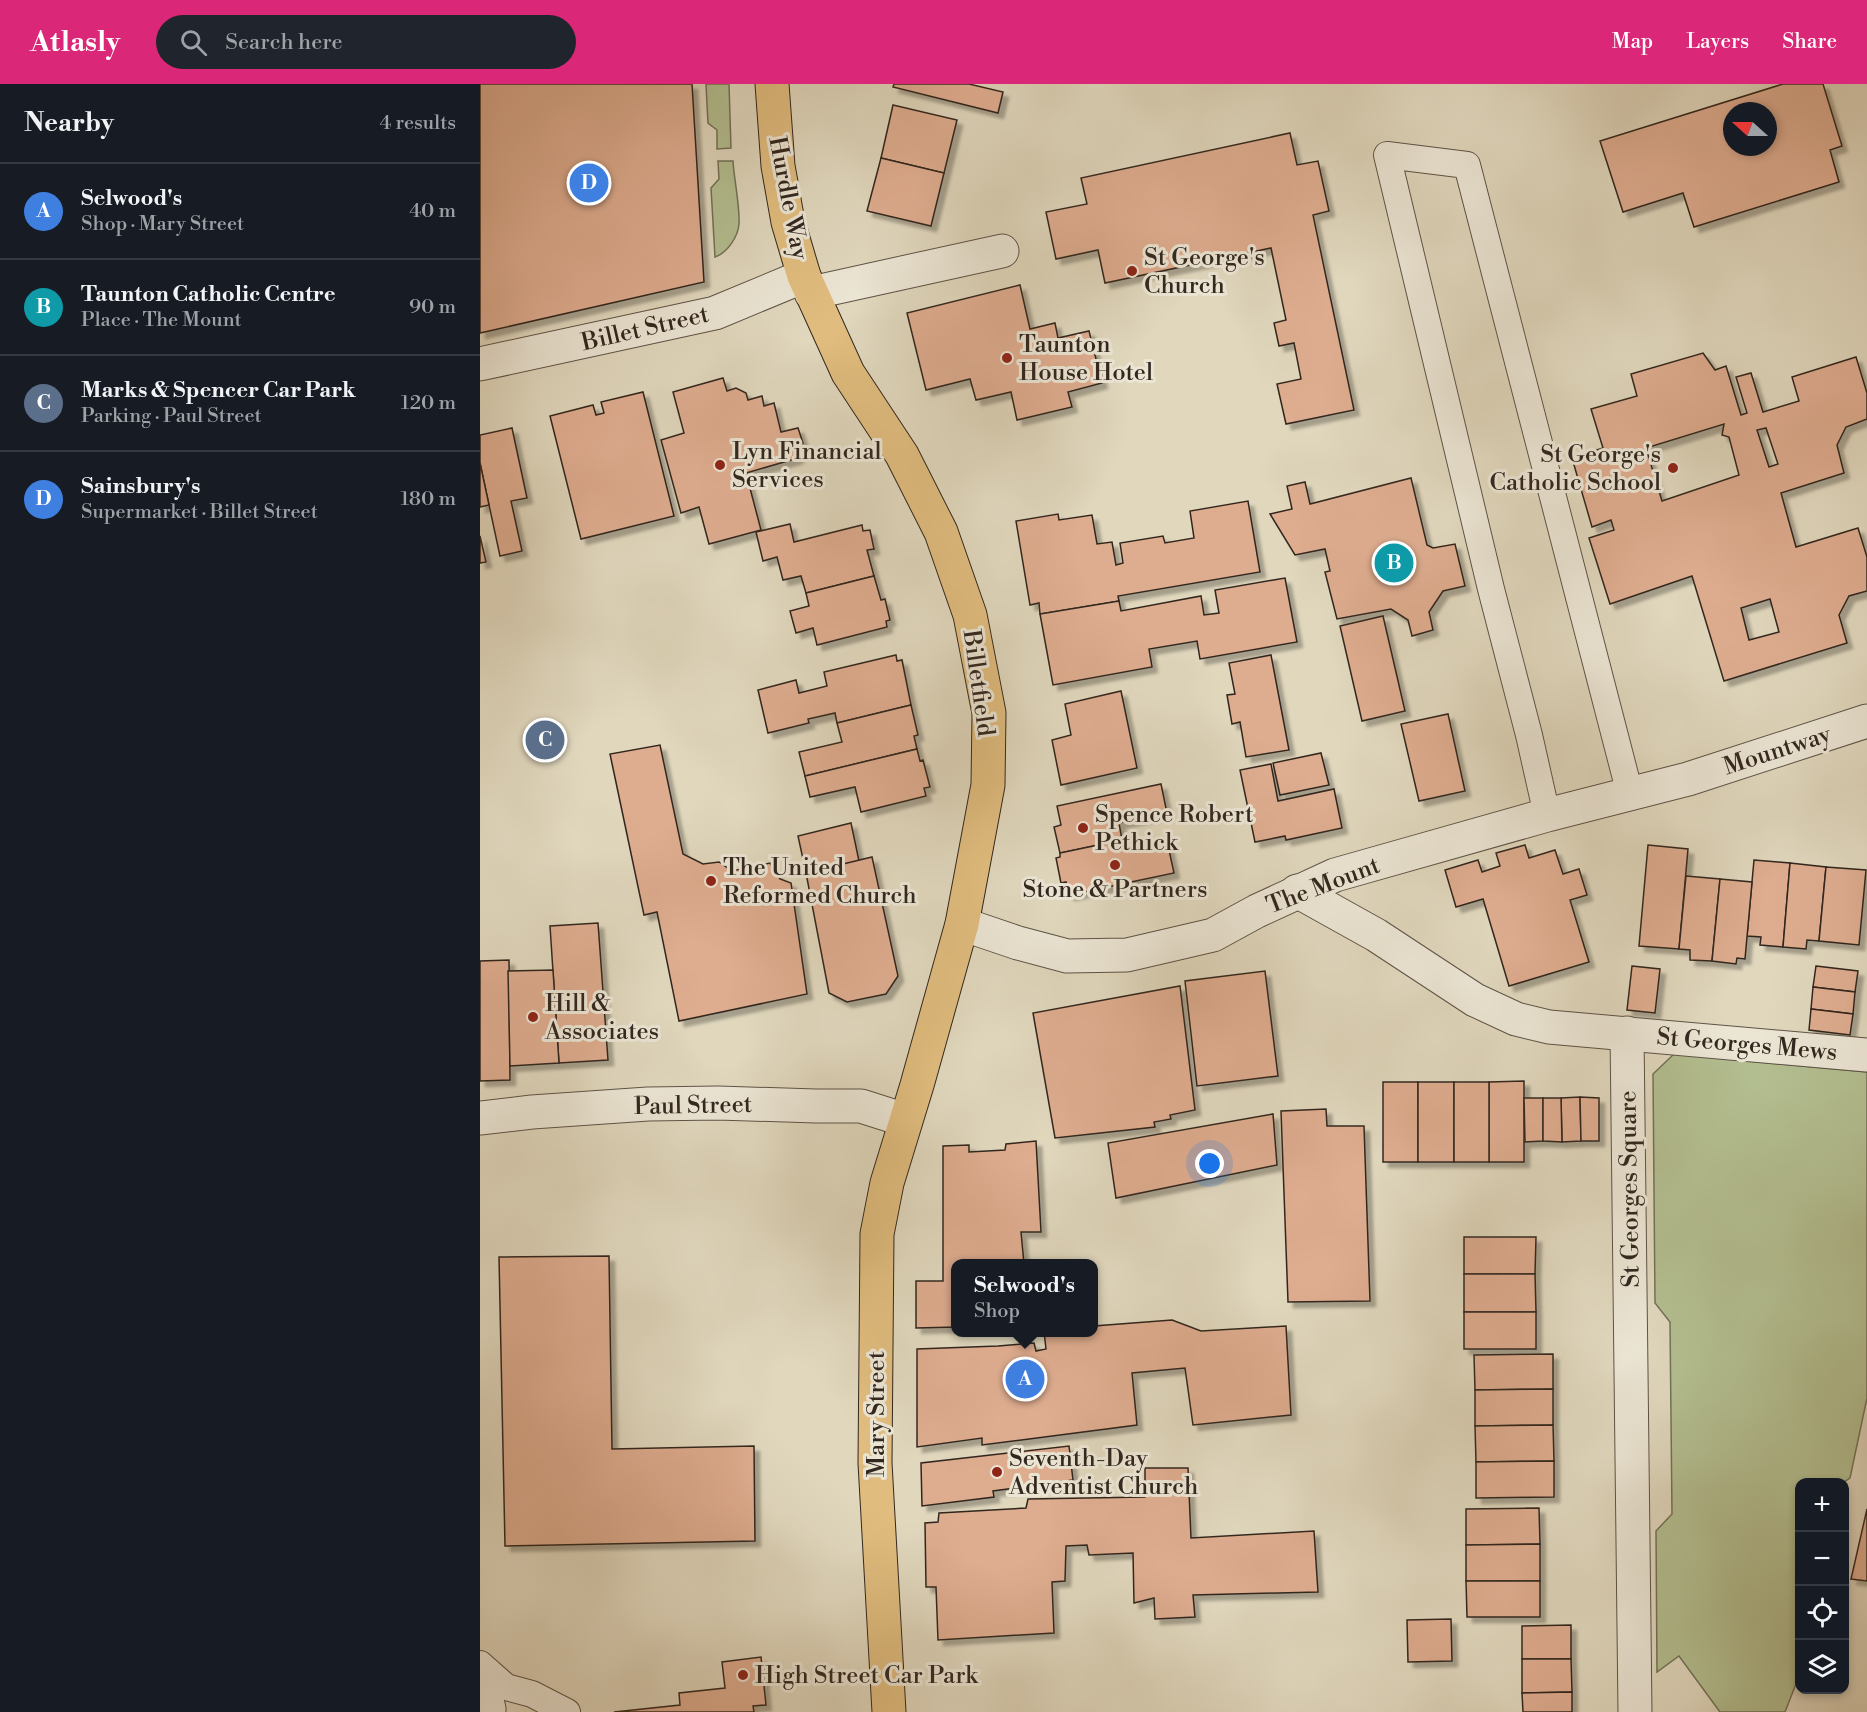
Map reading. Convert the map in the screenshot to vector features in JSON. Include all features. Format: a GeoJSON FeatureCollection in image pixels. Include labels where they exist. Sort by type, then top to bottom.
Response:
{"type":"FeatureCollection","features":[{"type":"Feature","properties":{"kind":"main road","name":"Hurdle Way"},"geometry":{"type":"LineString","coordinates":[[772,84],[778,166],[788,222],[808,284]]}},
{"type":"Feature","properties":{"kind":"main road","name":"Billetfield"},"geometry":{"type":"LineString","coordinates":[[808,284],[848,373],[902,455],[941,532],[970,615],[988,713],[988,785],[962,924],[905,1120]]}},
{"type":"Feature","properties":{"kind":"main road","name":"Mary Street"},"geometry":{"type":"LineString","coordinates":[[889,1712],[875,1463],[877,1234],[887,1183],[905,1120]]}},
{"type":"Feature","properties":{"kind":"street","name":"Billet Street"},"geometry":{"type":"LineString","coordinates":[[480,364],[715,314],[808,284],[1002,251]]}},
{"type":"Feature","properties":{"kind":"street","name":"Mountway"},"geometry":{"type":"LineString","coordinates":[[1688,779],[1867,721]]}},
{"type":"Feature","properties":{"kind":"street","name":"The Mount"},"geometry":{"type":"LineString","coordinates":[[962,924],[1018,943],[1067,956],[1127,955],[1214,935],[1297,891],[1335,875],[1546,815],[1688,779]]}},
{"type":"Feature","properties":{"kind":"street"},"geometry":{"type":"LineString","coordinates":[[1297,891],[1376,934],[1475,1000],[1516,1018],[1549,1027],[1627,1033]]}},
{"type":"Feature","properties":{"kind":"street","name":"St Georges Mews"},"geometry":{"type":"LineString","coordinates":[[1627,1033],[1867,1055]]}},
{"type":"Feature","properties":{"kind":"street","name":"St Georges Square"},"geometry":{"type":"LineString","coordinates":[[1627,1033],[1635,1712]]}},
{"type":"Feature","properties":{"kind":"street","name":"Paul Street"},"geometry":{"type":"LineString","coordinates":[[480,1118],[648,1104],[718,1103],[861,1106],[905,1120]]}},
{"type":"Feature","properties":{"kind":"street"},"geometry":{"type":"LineString","coordinates":[[480,1670],[488,1712]]}},
{"type":"Feature","properties":{"kind":"lane"},"geometry":{"type":"LineString","coordinates":[[1546,815],[1529,735],[1491,589],[1387,155],[1467,165],[1630,794]]}},
{"type":"Feature","properties":{"kind":"lane"},"geometry":{"type":"LineString","coordinates":[[480,1664],[506,1687],[532,1694],[567,1712]]}},
{"type":"Feature","properties":{"kind":"green space"},"geometry":{"type":"Polygon","coordinates":[[[706,84],[729,84],[731,148],[717,149],[717,130],[708,123],[706,84]]]}},
{"type":"Feature","properties":{"kind":"green space"},"geometry":{"type":"Polygon","coordinates":[[[718,161],[733,161],[739,224],[737,234],[731,244],[715,257],[711,188],[719,179],[718,161]]]}},
{"type":"Feature","properties":{"kind":"green space"},"geometry":{"type":"Polygon","coordinates":[[[1674,1054],[1867,1072],[1867,1398],[1850,1478],[1795,1478],[1795,1686],[1785,1712],[1720,1712],[1679,1656],[1657,1672],[1656,1531],[1672,1514],[1670,1322],[1655,1303],[1653,1074],[1674,1054]]]}},
{"type":"Feature","properties":{"kind":"building"},"geometry":{"type":"Polygon","coordinates":[[[480,84],[692,84],[704,282],[480,333],[480,84]]]}},
{"type":"Feature","properties":{"kind":"building"},"geometry":{"type":"Polygon","coordinates":[[[894,84],[969,84],[1003,92],[998,113],[893,87],[894,84]]]}},
{"type":"Feature","properties":{"kind":"building"},"geometry":{"type":"Polygon","coordinates":[[[1783,84],[1823,84],[1842,146],[1830,150],[1839,182],[1694,227],[1683,193],[1623,212],[1600,141],[1723,103],[1723,156],[1777,156],[1777,102],[1725,102],[1783,84]]]}},
{"type":"Feature","properties":{"kind":"building"},"geometry":{"type":"Polygon","coordinates":[[[893,105],[957,120],[944,173],[881,158],[893,105]]]}},
{"type":"Feature","properties":{"kind":"building","name":"St George's Church"},"geometry":{"type":"Polygon","coordinates":[[[1290,133],[1297,165],[1318,161],[1329,211],[1313,215],[1354,410],[1286,424],[1277,384],[1301,379],[1294,343],[1279,346],[1274,323],[1286,320],[1271,248],[1105,283],[1098,250],[1056,259],[1046,212],[1087,204],[1081,178],[1290,133]]]}},
{"type":"Feature","properties":{"kind":"building"},"geometry":{"type":"Polygon","coordinates":[[[881,158],[944,173],[931,226],[867,211],[881,158]]]}},
{"type":"Feature","properties":{"kind":"building","name":"Taunton House Hotel"},"geometry":{"type":"Polygon","coordinates":[[[1020,285],[1030,329],[1055,323],[1058,338],[1089,331],[1102,383],[1068,392],[1072,407],[1017,420],[1011,392],[976,400],[970,379],[926,390],[907,313],[1020,285]]]}},
{"type":"Feature","properties":{"kind":"building"},"geometry":{"type":"Polygon","coordinates":[[[1703,353],[1715,370],[1726,366],[1741,415],[1747,413],[1736,377],[1751,373],[1763,412],[1799,401],[1792,377],[1856,357],[1867,393],[1867,419],[1846,427],[1837,445],[1844,473],[1781,493],[1796,547],[1858,528],[1867,557],[1867,591],[1849,596],[1839,615],[1847,643],[1724,681],[1692,576],[1610,604],[1589,538],[1614,530],[1611,520],[1592,527],[1572,458],[1603,448],[1591,409],[1637,396],[1631,374],[1703,353]],[[1724,424],[1646,448],[1662,501],[1739,475],[1729,437],[1722,435],[1724,424]],[[1766,428],[1757,430],[1769,467],[1778,464],[1766,428]],[[1770,599],[1741,608],[1749,640],[1779,632],[1770,599]]]}},
{"type":"Feature","properties":{"kind":"building","name":"Lyn Financial Services"},"geometry":{"type":"Polygon","coordinates":[[[723,378],[727,391],[736,388],[746,393],[748,400],[762,396],[764,406],[774,403],[781,432],[798,428],[803,443],[794,445],[798,458],[746,473],[761,530],[709,544],[699,507],[681,513],[661,440],[684,433],[673,392],[723,378]]]}},
{"type":"Feature","properties":{"kind":"building"},"geometry":{"type":"Polygon","coordinates":[[[643,392],[674,516],[581,539],[550,416],[593,405],[596,415],[604,413],[601,402],[643,392]]]}},
{"type":"Feature","properties":{"kind":"building"},"geometry":{"type":"Polygon","coordinates":[[[512,428],[527,498],[511,501],[522,551],[500,556],[480,463],[480,435],[512,428]]]}},
{"type":"Feature","properties":{"kind":"building"},"geometry":{"type":"Polygon","coordinates":[[[480,463],[489,505],[480,507],[480,463]]]}},
{"type":"Feature","properties":{"kind":"building"},"geometry":{"type":"Polygon","coordinates":[[[1411,478],[1427,545],[1433,548],[1455,544],[1465,586],[1443,591],[1429,612],[1433,630],[1412,636],[1408,620],[1391,609],[1337,619],[1325,572],[1330,571],[1325,549],[1295,555],[1270,514],[1292,509],[1287,486],[1305,482],[1310,504],[1411,478]]]}},
{"type":"Feature","properties":{"kind":"building"},"geometry":{"type":"Polygon","coordinates":[[[1248,501],[1260,572],[1118,596],[1119,601],[1040,614],[1039,603],[1030,605],[1016,521],[1058,514],[1059,520],[1092,515],[1097,544],[1112,542],[1116,565],[1123,563],[1120,543],[1163,536],[1165,543],[1194,538],[1190,511],[1248,501]]]}},
{"type":"Feature","properties":{"kind":"building"},"geometry":{"type":"Polygon","coordinates":[[[790,524],[794,542],[862,525],[863,531],[870,530],[874,549],[867,550],[874,576],[806,593],[801,576],[783,580],[777,557],[763,561],[756,532],[790,524]]]}},
{"type":"Feature","properties":{"kind":"building"},"geometry":{"type":"Polygon","coordinates":[[[480,536],[486,562],[480,563],[480,536]]]}},
{"type":"Feature","properties":{"kind":"building"},"geometry":{"type":"Polygon","coordinates":[[[874,576],[881,600],[885,599],[890,620],[886,621],[887,627],[817,645],[813,628],[796,633],[790,611],[809,606],[806,593],[874,576]]]}},
{"type":"Feature","properties":{"kind":"building"},"geometry":{"type":"Polygon","coordinates":[[[1285,578],[1297,642],[1200,659],[1197,641],[1149,649],[1152,667],[1053,685],[1040,614],[1119,601],[1121,611],[1201,596],[1204,615],[1219,613],[1215,590],[1285,578]]]}},
{"type":"Feature","properties":{"kind":"building"},"geometry":{"type":"Polygon","coordinates":[[[1383,616],[1405,711],[1362,721],[1340,626],[1383,616]]]}},
{"type":"Feature","properties":{"kind":"building"},"geometry":{"type":"Polygon","coordinates":[[[896,655],[897,661],[902,660],[911,705],[837,723],[835,713],[808,719],[809,723],[768,733],[758,690],[796,680],[799,693],[827,686],[824,672],[896,655]]]}},
{"type":"Feature","properties":{"kind":"building"},"geometry":{"type":"Polygon","coordinates":[[[1271,655],[1289,750],[1246,757],[1240,722],[1232,724],[1227,695],[1235,694],[1229,663],[1271,655]]]}},
{"type":"Feature","properties":{"kind":"building"},"geometry":{"type":"Polygon","coordinates":[[[1121,691],[1137,768],[1061,785],[1052,740],[1071,735],[1065,704],[1121,691]]]}},
{"type":"Feature","properties":{"kind":"building"},"geometry":{"type":"Polygon","coordinates":[[[911,705],[918,735],[914,736],[917,749],[805,776],[799,752],[842,742],[837,723],[911,705]]]}},
{"type":"Feature","properties":{"kind":"building"},"geometry":{"type":"Polygon","coordinates":[[[1448,714],[1465,791],[1419,801],[1401,724],[1448,714]]]}},
{"type":"Feature","properties":{"kind":"building","name":"The United Reformed Church"},"geometry":{"type":"Polygon","coordinates":[[[660,745],[683,854],[703,864],[719,862],[732,871],[770,863],[780,879],[791,883],[807,994],[679,1021],[657,912],[644,915],[610,754],[660,745]]]}},
{"type":"Feature","properties":{"kind":"building"},"geometry":{"type":"Polygon","coordinates":[[[917,749],[920,761],[923,760],[930,787],[924,788],[926,796],[861,812],[855,787],[810,797],[805,776],[917,749]]]}},
{"type":"Feature","properties":{"kind":"building"},"geometry":{"type":"Polygon","coordinates":[[[1321,753],[1329,785],[1280,795],[1273,763],[1321,753]]]}},
{"type":"Feature","properties":{"kind":"building"},"geometry":{"type":"Polygon","coordinates":[[[1271,764],[1278,801],[1334,789],[1342,828],[1286,840],[1285,836],[1255,842],[1240,770],[1271,764]]]}},
{"type":"Feature","properties":{"kind":"building"},"geometry":{"type":"Polygon","coordinates":[[[1161,784],[1167,813],[1119,823],[1122,840],[1060,853],[1054,827],[1061,825],[1057,806],[1161,784]]]}},
{"type":"Feature","properties":{"kind":"building"},"geometry":{"type":"Polygon","coordinates":[[[851,823],[859,861],[806,873],[798,836],[851,823]]]}},
{"type":"Feature","properties":{"kind":"building","name":"Stone & Partners"},"geometry":{"type":"Polygon","coordinates":[[[1122,840],[1125,850],[1167,841],[1174,873],[1069,895],[1066,882],[1061,883],[1056,858],[1060,857],[1060,853],[1122,840]]]}},
{"type":"Feature","properties":{"kind":"building"},"geometry":{"type":"Polygon","coordinates":[[[1525,845],[1529,858],[1555,850],[1563,874],[1579,869],[1587,895],[1570,900],[1589,962],[1509,986],[1483,899],[1456,907],[1445,870],[1478,860],[1482,872],[1500,866],[1496,853],[1525,845]]]}},
{"type":"Feature","properties":{"kind":"building"},"geometry":{"type":"Polygon","coordinates":[[[1648,845],[1688,849],[1679,949],[1639,946],[1648,845]]]}},
{"type":"Feature","properties":{"kind":"building"},"geometry":{"type":"Polygon","coordinates":[[[872,857],[898,976],[886,994],[847,1002],[829,993],[806,873],[872,857]]]}},
{"type":"Feature","properties":{"kind":"building"},"geometry":{"type":"Polygon","coordinates":[[[1754,860],[1790,863],[1783,947],[1760,945],[1761,937],[1747,936],[1754,860]]]}},
{"type":"Feature","properties":{"kind":"building"},"geometry":{"type":"Polygon","coordinates":[[[1790,863],[1826,867],[1819,941],[1807,940],[1806,949],[1783,947],[1790,863]]]}},
{"type":"Feature","properties":{"kind":"building"},"geometry":{"type":"Polygon","coordinates":[[[1826,867],[1866,870],[1859,945],[1819,941],[1826,867]]]}},
{"type":"Feature","properties":{"kind":"building"},"geometry":{"type":"Polygon","coordinates":[[[1686,876],[1720,879],[1712,961],[1690,960],[1690,950],[1679,949],[1686,876]]]}},
{"type":"Feature","properties":{"kind":"building"},"geometry":{"type":"Polygon","coordinates":[[[1720,879],[1752,882],[1745,959],[1737,958],[1736,964],[1712,961],[1720,879]]]}},
{"type":"Feature","properties":{"kind":"building"},"geometry":{"type":"Polygon","coordinates":[[[598,923],[608,1060],[559,1063],[550,926],[598,923]]]}},
{"type":"Feature","properties":{"kind":"building"},"geometry":{"type":"Polygon","coordinates":[[[509,960],[510,1080],[480,1081],[480,961],[509,960]]]}},
{"type":"Feature","properties":{"kind":"building"},"geometry":{"type":"Polygon","coordinates":[[[1632,966],[1660,969],[1655,1013],[1627,1010],[1632,966]]]}},
{"type":"Feature","properties":{"kind":"building"},"geometry":{"type":"Polygon","coordinates":[[[1816,966],[1858,971],[1855,992],[1813,987],[1816,966]]]}},
{"type":"Feature","properties":{"kind":"building","name":"Hill & Associates"},"geometry":{"type":"Polygon","coordinates":[[[553,970],[559,1063],[510,1066],[508,971],[553,970]]]}},
{"type":"Feature","properties":{"kind":"building"},"geometry":{"type":"Polygon","coordinates":[[[1265,971],[1278,1076],[1197,1086],[1185,981],[1265,971]]]}},
{"type":"Feature","properties":{"kind":"building"},"geometry":{"type":"Polygon","coordinates":[[[1180,986],[1195,1110],[1170,1115],[1171,1119],[1154,1122],[1155,1127],[1055,1138],[1033,1013],[1180,986]]]}},
{"type":"Feature","properties":{"kind":"building"},"geometry":{"type":"Polygon","coordinates":[[[1813,987],[1855,992],[1853,1014],[1811,1009],[1813,987]]]}},
{"type":"Feature","properties":{"kind":"building"},"geometry":{"type":"Polygon","coordinates":[[[1811,1009],[1853,1014],[1850,1035],[1809,1030],[1811,1009]]]}},
{"type":"Feature","properties":{"kind":"building"},"geometry":{"type":"Polygon","coordinates":[[[1524,1081],[1524,1162],[1489,1162],[1489,1082],[1524,1081]]]}},
{"type":"Feature","properties":{"kind":"building"},"geometry":{"type":"Polygon","coordinates":[[[1383,1082],[1418,1082],[1418,1162],[1383,1162],[1383,1082]]]}},
{"type":"Feature","properties":{"kind":"building"},"geometry":{"type":"Polygon","coordinates":[[[1418,1082],[1454,1082],[1454,1162],[1418,1162],[1418,1082]]]}},
{"type":"Feature","properties":{"kind":"building"},"geometry":{"type":"Polygon","coordinates":[[[1454,1082],[1489,1082],[1489,1162],[1454,1162],[1454,1082]]]}},
{"type":"Feature","properties":{"kind":"building"},"geometry":{"type":"Polygon","coordinates":[[[1580,1097],[1581,1141],[1562,1142],[1561,1098],[1580,1097]]]}},
{"type":"Feature","properties":{"kind":"building"},"geometry":{"type":"Polygon","coordinates":[[[1580,1097],[1599,1098],[1599,1141],[1581,1141],[1580,1097]]]}},
{"type":"Feature","properties":{"kind":"building"},"geometry":{"type":"Polygon","coordinates":[[[1524,1098],[1543,1098],[1543,1141],[1525,1142],[1524,1098]]]}},
{"type":"Feature","properties":{"kind":"building"},"geometry":{"type":"Polygon","coordinates":[[[1543,1098],[1561,1098],[1562,1142],[1543,1141],[1543,1098]]]}},
{"type":"Feature","properties":{"kind":"building"},"geometry":{"type":"Polygon","coordinates":[[[1326,1109],[1327,1126],[1364,1126],[1370,1301],[1288,1302],[1281,1111],[1326,1109]]]}},
{"type":"Feature","properties":{"kind":"building"},"geometry":{"type":"Polygon","coordinates":[[[1273,1114],[1277,1165],[1116,1198],[1108,1143],[1273,1114]]]}},
{"type":"Feature","properties":{"kind":"building"},"geometry":{"type":"Polygon","coordinates":[[[1036,1141],[1041,1232],[1021,1232],[1024,1259],[951,1259],[951,1327],[916,1328],[916,1281],[943,1281],[943,1146],[969,1145],[969,1152],[1005,1150],[1006,1144],[1036,1141]]]}},
{"type":"Feature","properties":{"kind":"building"},"geometry":{"type":"Polygon","coordinates":[[[1464,1237],[1536,1237],[1535,1274],[1464,1274],[1464,1237]]]}},
{"type":"Feature","properties":{"kind":"building"},"geometry":{"type":"Polygon","coordinates":[[[609,1256],[612,1449],[754,1446],[755,1541],[505,1546],[499,1257],[609,1256]]]}},
{"type":"Feature","properties":{"kind":"building"},"geometry":{"type":"Polygon","coordinates":[[[1464,1274],[1535,1274],[1536,1312],[1464,1312],[1464,1274]]]}},
{"type":"Feature","properties":{"kind":"building"},"geometry":{"type":"Polygon","coordinates":[[[1464,1312],[1536,1312],[1536,1349],[1464,1349],[1464,1312]]]}},
{"type":"Feature","properties":{"kind":"building"},"geometry":{"type":"Polygon","coordinates":[[[1172,1320],[1201,1331],[1286,1326],[1291,1415],[1193,1425],[1185,1368],[1132,1373],[1137,1425],[982,1445],[982,1438],[917,1447],[917,1349],[1034,1343],[1036,1351],[1046,1349],[1045,1337],[1098,1337],[1098,1326],[1172,1320]]]}},
{"type":"Feature","properties":{"kind":"building"},"geometry":{"type":"Polygon","coordinates":[[[1553,1354],[1553,1389],[1475,1390],[1474,1355],[1553,1354]]]}},
{"type":"Feature","properties":{"kind":"building"},"geometry":{"type":"Polygon","coordinates":[[[1553,1389],[1553,1425],[1475,1426],[1475,1390],[1553,1389]]]}},
{"type":"Feature","properties":{"kind":"building"},"geometry":{"type":"Polygon","coordinates":[[[1553,1425],[1554,1461],[1476,1462],[1475,1426],[1553,1425]]]}},
{"type":"Feature","properties":{"kind":"building","name":"Seventh-Day Adventist Church"},"geometry":{"type":"Polygon","coordinates":[[[1069,1446],[1073,1480],[993,1491],[994,1497],[922,1506],[921,1463],[1069,1446]]]}},
{"type":"Feature","properties":{"kind":"building"},"geometry":{"type":"Polygon","coordinates":[[[1554,1461],[1554,1497],[1476,1498],[1476,1462],[1554,1461]]]}},
{"type":"Feature","properties":{"kind":"building"},"geometry":{"type":"Polygon","coordinates":[[[1145,1468],[1188,1468],[1191,1538],[1314,1531],[1318,1592],[1193,1595],[1195,1617],[1155,1619],[1154,1598],[1134,1603],[1133,1553],[1089,1555],[1087,1545],[1066,1546],[1065,1581],[1052,1582],[1054,1633],[938,1640],[936,1587],[926,1587],[925,1523],[938,1522],[939,1513],[1026,1508],[1028,1499],[1145,1497],[1145,1468]]]}},
{"type":"Feature","properties":{"kind":"building"},"geometry":{"type":"Polygon","coordinates":[[[1539,1508],[1540,1544],[1466,1545],[1466,1509],[1539,1508]]]}},
{"type":"Feature","properties":{"kind":"building"},"geometry":{"type":"Polygon","coordinates":[[[1867,1509],[1867,1581],[1851,1579],[1867,1509]]]}},
{"type":"Feature","properties":{"kind":"building"},"geometry":{"type":"Polygon","coordinates":[[[1540,1544],[1540,1581],[1466,1581],[1466,1545],[1540,1544]]]}},
{"type":"Feature","properties":{"kind":"building"},"geometry":{"type":"Polygon","coordinates":[[[1466,1581],[1540,1581],[1540,1617],[1467,1617],[1466,1581]]]}},
{"type":"Feature","properties":{"kind":"building"},"geometry":{"type":"Polygon","coordinates":[[[1451,1619],[1452,1661],[1408,1662],[1407,1620],[1451,1619]]]}},
{"type":"Feature","properties":{"kind":"building"},"geometry":{"type":"Polygon","coordinates":[[[1571,1625],[1571,1659],[1522,1659],[1522,1626],[1571,1625]]]}},
{"type":"Feature","properties":{"kind":"building","name":"High Street Car Park"},"geometry":{"type":"Polygon","coordinates":[[[761,1657],[766,1705],[753,1706],[754,1712],[614,1712],[680,1705],[679,1693],[725,1688],[722,1662],[761,1657]]]}},
{"type":"Feature","properties":{"kind":"building"},"geometry":{"type":"Polygon","coordinates":[[[1522,1659],[1571,1659],[1572,1692],[1522,1693],[1522,1659]]]}},
{"type":"Feature","properties":{"kind":"building"},"geometry":{"type":"Polygon","coordinates":[[[1572,1692],[1572,1712],[1523,1712],[1522,1693],[1572,1692]]]}},
{"type":"Feature","properties":{"kind":"place","name":"Sainsbury's"},"geometry":{"type":"Point","coordinates":[589,183]}},
{"type":"Feature","properties":{"kind":"place","name":"St George's Church"},"geometry":{"type":"Point","coordinates":[1132,271]}},
{"type":"Feature","properties":{"kind":"place","name":"Taunton House Hotel"},"geometry":{"type":"Point","coordinates":[1007,358]}},
{"type":"Feature","properties":{"kind":"place","name":"Lyn Financial Services"},"geometry":{"type":"Point","coordinates":[720,465]}},
{"type":"Feature","properties":{"kind":"place","name":"St George's Catholic School"},"geometry":{"type":"Point","coordinates":[1673,468]}},
{"type":"Feature","properties":{"kind":"place","name":"Taunton Catholic Centre"},"geometry":{"type":"Point","coordinates":[1394,563]}},
{"type":"Feature","properties":{"kind":"place","name":"Marks & Spencer Car Park"},"geometry":{"type":"Point","coordinates":[545,740]}},
{"type":"Feature","properties":{"kind":"place","name":"Spence Robert Pethick"},"geometry":{"type":"Point","coordinates":[1083,828]}},
{"type":"Feature","properties":{"kind":"place","name":"Stone & Partners"},"geometry":{"type":"Point","coordinates":[1115,865]}},
{"type":"Feature","properties":{"kind":"place","name":"The United Reformed Church"},"geometry":{"type":"Point","coordinates":[711,881]}},
{"type":"Feature","properties":{"kind":"place","name":"Hill & Associates"},"geometry":{"type":"Point","coordinates":[533,1017]}},
{"type":"Feature","properties":{"kind":"place","name":"Selwood's"},"geometry":{"type":"Point","coordinates":[1025,1379]}},
{"type":"Feature","properties":{"kind":"place","name":"Seventh-Day Adventist Church"},"geometry":{"type":"Point","coordinates":[997,1472]}},
{"type":"Feature","properties":{"kind":"place","name":"High Street Car Park"},"geometry":{"type":"Point","coordinates":[743,1675]}}]}
